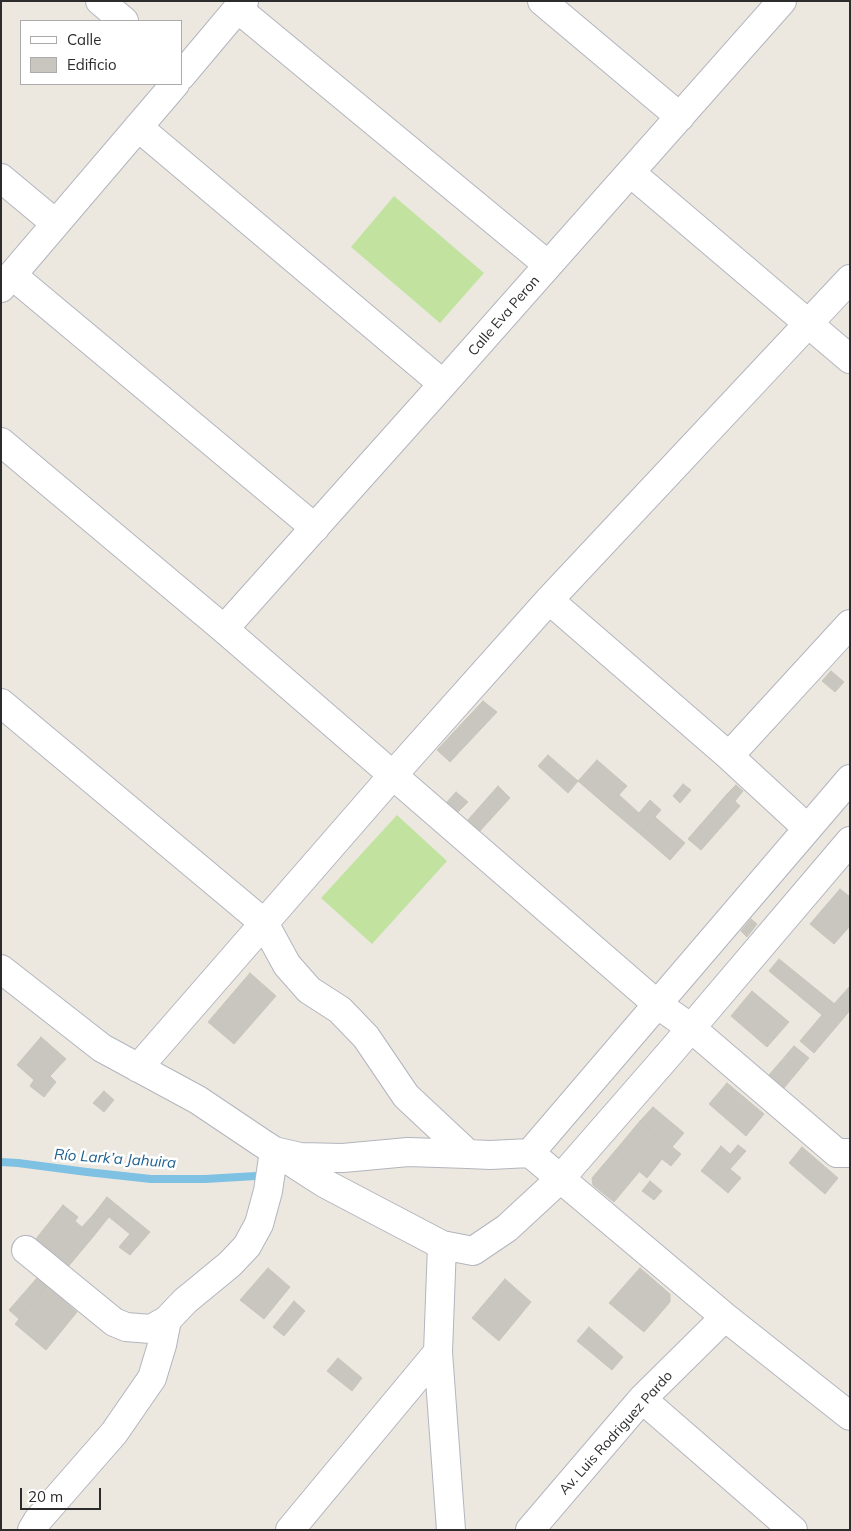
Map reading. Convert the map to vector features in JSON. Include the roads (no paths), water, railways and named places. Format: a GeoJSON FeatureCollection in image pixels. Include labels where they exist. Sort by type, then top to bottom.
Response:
{"type":"FeatureCollection","features":[{"type":"Feature","properties":{"kind":"street"},"geometry":{"type":"LineString","coordinates":[[100,1],[123,20]]}},
{"type":"Feature","properties":{"kind":"street"},"geometry":{"type":"LineString","coordinates":[[542,1],[680,117]]}},
{"type":"Feature","properties":{"kind":"street","name":"Calle Eva Peron"},"geometry":{"type":"LineString","coordinates":[[224,629],[444,384],[782,1]]}},
{"type":"Feature","properties":{"kind":"street"},"geometry":{"type":"LineString","coordinates":[[182,73],[241,5],[548,265]]}},
{"type":"Feature","properties":{"kind":"street"},"geometry":{"type":"LineString","coordinates":[[172,85],[6,282],[315,528]]}},
{"type":"Feature","properties":{"kind":"street"},"geometry":{"type":"LineString","coordinates":[[138,127],[444,384]]}},
{"type":"Feature","properties":{"kind":"street"},"geometry":{"type":"LineString","coordinates":[[631,173],[850,358]]}},
{"type":"Feature","properties":{"kind":"street"},"geometry":{"type":"LineString","coordinates":[[1,178],[55,223]]}},
{"type":"Feature","properties":{"kind":"street"},"geometry":{"type":"LineString","coordinates":[[138,1068],[393,775],[549,600],[850,279]]}},
{"type":"Feature","properties":{"kind":"street"},"geometry":{"type":"LineString","coordinates":[[1,442],[224,629],[658,1004],[846,1148]]}},
{"type":"Feature","properties":{"kind":"street"},"geometry":{"type":"LineString","coordinates":[[549,600],[728,756],[807,828]]}},
{"type":"Feature","properties":{"kind":"street"},"geometry":{"type":"LineString","coordinates":[[728,756],[850,624]]}},
{"type":"Feature","properties":{"kind":"street"},"geometry":{"type":"LineString","coordinates":[[1,703],[264,923],[287,965],[309,990],[340,1010],[366,1037],[406,1096],[468,1154]]}},
{"type":"Feature","properties":{"kind":"street"},"geometry":{"type":"LineString","coordinates":[[530,1153],[850,779]]}},
{"type":"Feature","properties":{"kind":"street"},"geometry":{"type":"LineString","coordinates":[[1,968],[102,1048],[198,1100],[324,1183],[442,1245],[473,1251],[507,1228],[560,1179],[850,842]]}},
{"type":"Feature","properties":{"kind":"street"},"geometry":{"type":"LineString","coordinates":[[274,1151],[300,1157],[343,1158],[408,1152],[490,1155],[530,1153],[725,1317],[850,1416]]}},
{"type":"Feature","properties":{"kind":"street"},"geometry":{"type":"LineString","coordinates":[[26,1250],[114,1322],[126,1327],[151,1329],[167,1320],[185,1301],[230,1264],[247,1246],[259,1224],[266,1200],[274,1151]]}},
{"type":"Feature","properties":{"kind":"street"},"geometry":{"type":"LineString","coordinates":[[442,1245],[438,1352],[451,1530]]}},
{"type":"Feature","properties":{"kind":"street","name":"Av. Luis Rodriguez Pardo"},"geometry":{"type":"LineString","coordinates":[[530,1530],[642,1399],[725,1317]]}},
{"type":"Feature","properties":{"kind":"street"},"geometry":{"type":"LineString","coordinates":[[32,1530],[38,1520],[114,1433],[152,1378],[167,1320]]}},
{"type":"Feature","properties":{"kind":"street"},"geometry":{"type":"LineString","coordinates":[[290,1530],[438,1352]]}},
{"type":"Feature","properties":{"kind":"street"},"geometry":{"type":"LineString","coordinates":[[642,1399],[793,1530]]}},
{"type":"Feature","properties":{"kind":"waterway","name":"Río Lark’a Jahuira"},"geometry":{"type":"LineString","coordinates":[[1,1162],[151,1179],[205,1179],[256,1176]]}}]}
